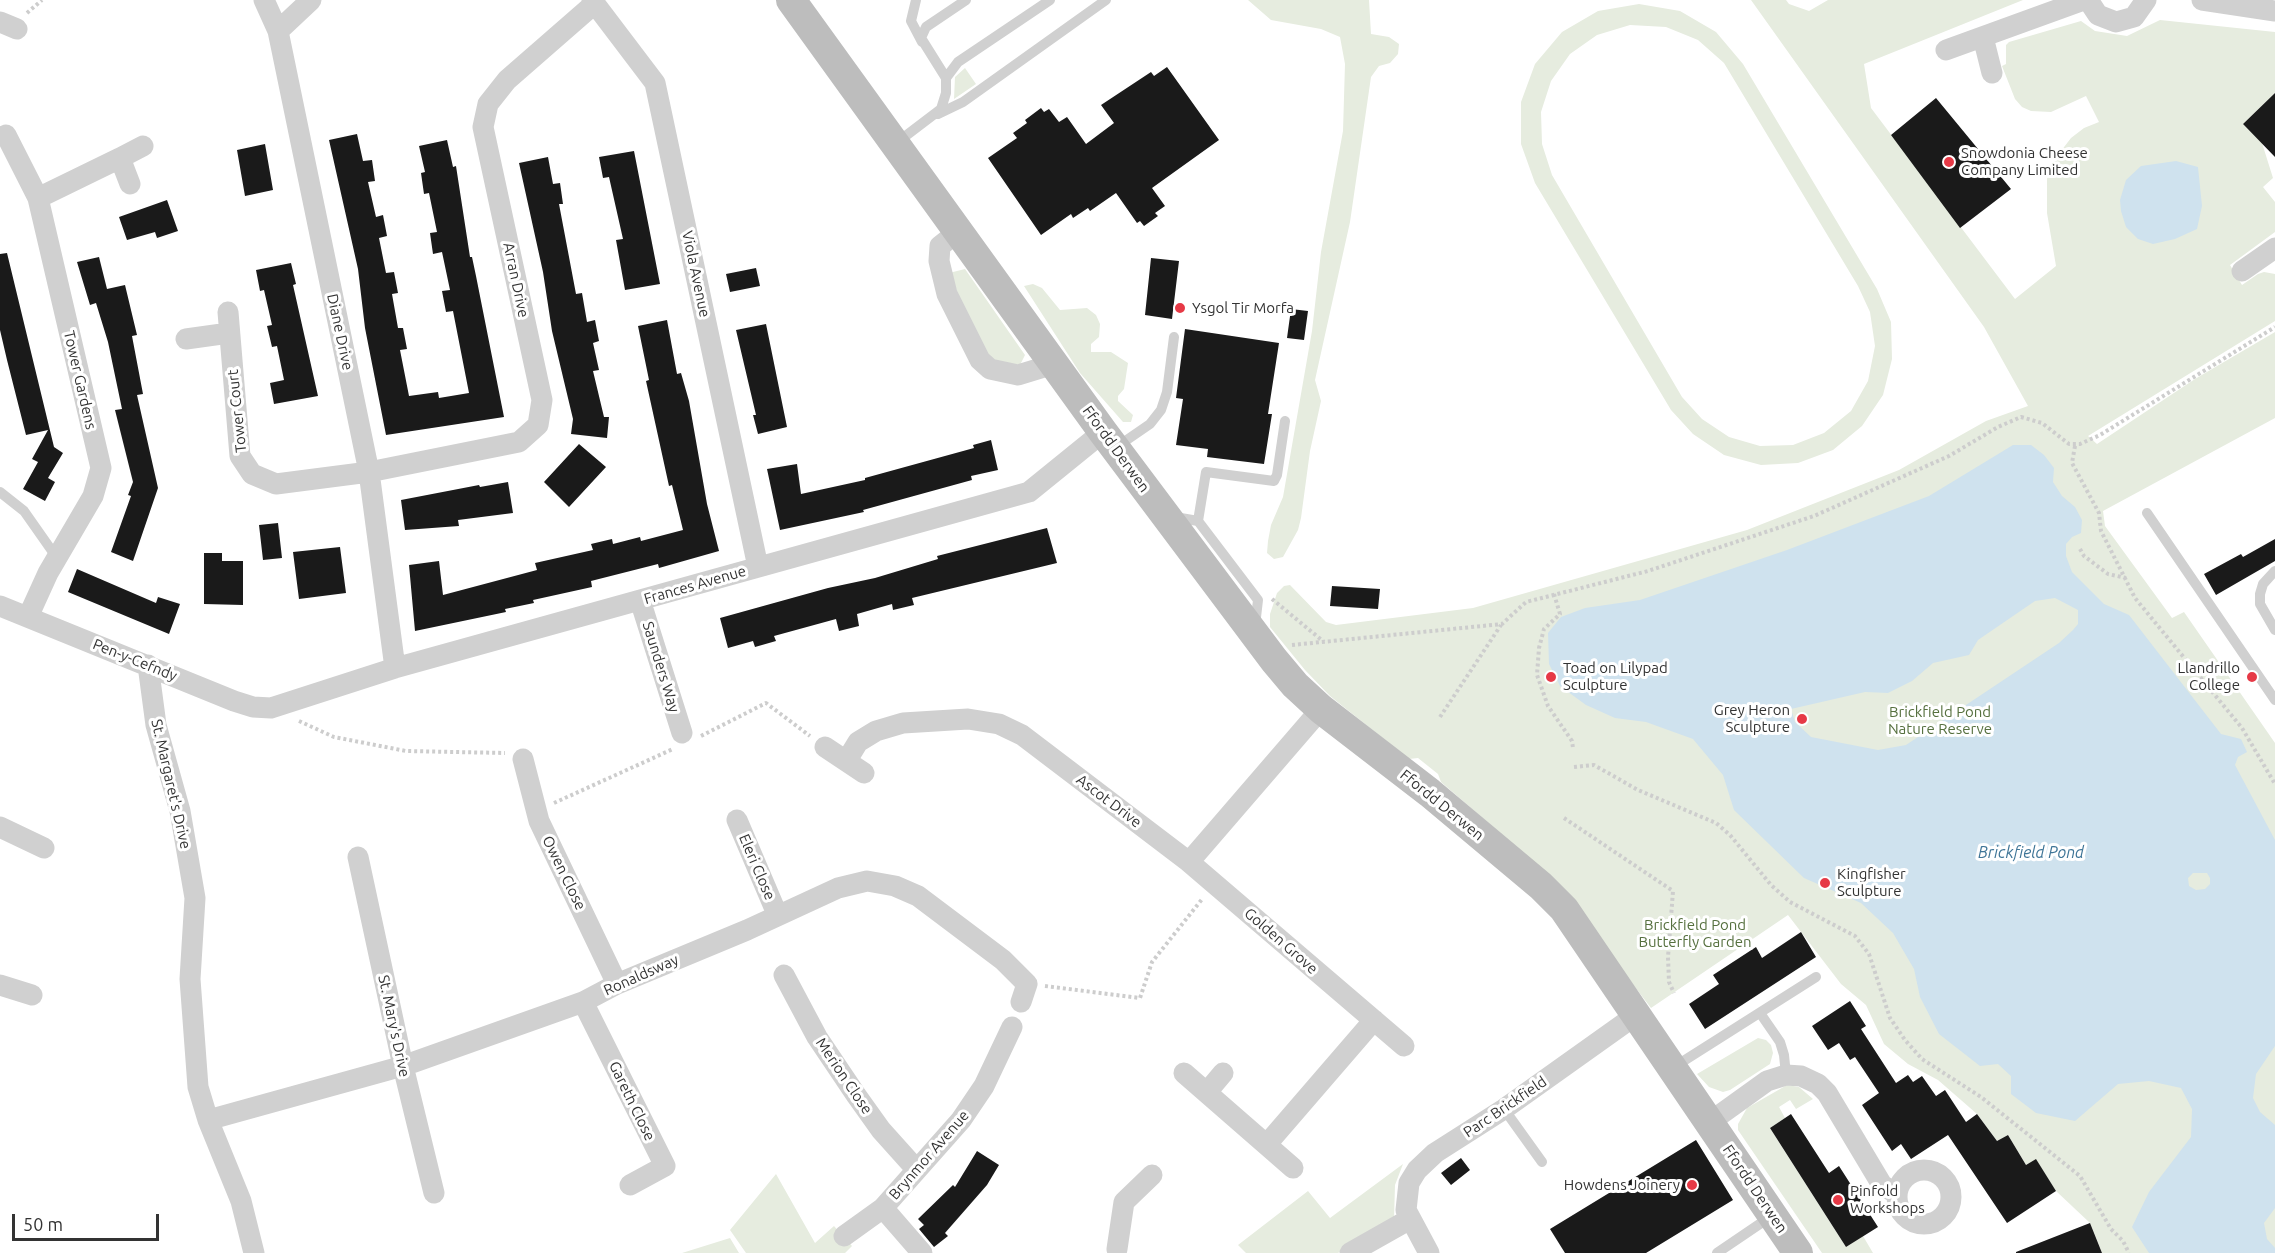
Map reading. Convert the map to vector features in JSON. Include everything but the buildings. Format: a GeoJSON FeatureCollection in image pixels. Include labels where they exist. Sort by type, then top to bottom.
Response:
{"type":"FeatureCollection","features":[{"type":"Feature","properties":{"kind":"street","name":"Diane Drive"},"geometry":{"type":"LineString","coordinates":[[264,0],[278,31],[369,472],[395,668]]}},
{"type":"Feature","properties":{"kind":"street"},"geometry":{"type":"LineString","coordinates":[[278,31],[311,0]]}},
{"type":"Feature","properties":{"kind":"street","name":"Ffordd Derwen"},"geometry":{"type":"LineString","coordinates":[[791,0],[1109,440],[1259,641],[1295,685],[1321,709],[1430,793],[1541,886],[1564,909],[1798,1253]]}},
{"type":"Feature","properties":{"kind":"street"},"geometry":{"type":"LineString","coordinates":[[1946,50],[2086,0],[2098,15],[2116,22],[2134,17],[2146,0]]}},
{"type":"Feature","properties":{"kind":"street"},"geometry":{"type":"LineString","coordinates":[[2202,0],[2275,11]]}},
{"type":"Feature","properties":{"kind":"street","name":"Arran Drive"},"geometry":{"type":"LineString","coordinates":[[369,472],[519,442],[538,425],[542,400],[483,127],[488,104],[507,80],[593,2]]}},
{"type":"Feature","properties":{"kind":"street","name":"Viola Avenue"},"geometry":{"type":"LineString","coordinates":[[593,2],[655,83],[758,567]]}},
{"type":"Feature","properties":{"kind":"street"},"geometry":{"type":"LineString","coordinates":[[1983,37],[1992,73]]}},
{"type":"Feature","properties":{"kind":"street","name":"Tower Gardens"},"geometry":{"type":"LineString","coordinates":[[6,135],[38,198],[100,468],[93,496],[57,558],[28,617]]}},
{"type":"Feature","properties":{"kind":"street"},"geometry":{"type":"LineString","coordinates":[[38,198],[143,146]]}},
{"type":"Feature","properties":{"kind":"street"},"geometry":{"type":"LineString","coordinates":[[120,158],[130,184]]}},
{"type":"Feature","properties":{"kind":"street"},"geometry":{"type":"LineString","coordinates":[[959,231],[940,246],[939,261],[947,294],[980,360],[990,369],[1018,375],[1054,364]]}},
{"type":"Feature","properties":{"kind":"street"},"geometry":{"type":"LineString","coordinates":[[2242,271],[2274,253]]}},
{"type":"Feature","properties":{"kind":"street","name":"Tower Court"},"geometry":{"type":"LineString","coordinates":[[186,339],[229,323],[240,456],[252,474],[276,484],[369,472]]}},
{"type":"Feature","properties":{"kind":"street","name":"Frances Avenue"},"geometry":{"type":"LineString","coordinates":[[271,708],[395,668],[1029,492],[1109,440]]}},
{"type":"Feature","properties":{"kind":"street","name":"Saunders Way"},"geometry":{"type":"LineString","coordinates":[[640,600],[685,738]]}},
{"type":"Feature","properties":{"kind":"street","name":"Pen-y-Cefndy"},"geometry":{"type":"LineString","coordinates":[[0,606],[234,701],[271,708]]}},
{"type":"Feature","properties":{"kind":"street","name":"St. Margaret's Drive"},"geometry":{"type":"LineString","coordinates":[[148,665],[156,725],[180,811],[195,898],[190,979],[198,1087],[208,1120],[241,1201],[254,1253]]}},
{"type":"Feature","properties":{"kind":"street"},"geometry":{"type":"LineString","coordinates":[[1189,862],[1321,709]]}},
{"type":"Feature","properties":{"kind":"street","name":"Ascot Drive"},"geometry":{"type":"LineString","coordinates":[[847,760],[858,742],[876,731],[903,723],[968,719],[999,724],[1022,735],[1189,862]]}},
{"type":"Feature","properties":{"kind":"street"},"geometry":{"type":"LineString","coordinates":[[825,747],[864,772]]}},
{"type":"Feature","properties":{"kind":"street","name":"Owen Close"},"geometry":{"type":"LineString","coordinates":[[523,759],[537,811],[617,984]]}},
{"type":"Feature","properties":{"kind":"street","name":"Eleri Close"},"geometry":{"type":"LineString","coordinates":[[737,820],[777,914]]}},
{"type":"Feature","properties":{"kind":"street"},"geometry":{"type":"LineString","coordinates":[[0,827],[44,849]]}},
{"type":"Feature","properties":{"kind":"street","name":"St. Mary's Drive"},"geometry":{"type":"LineString","coordinates":[[358,857],[403,1066],[434,1193]]}},
{"type":"Feature","properties":{"kind":"street","name":"Golden Grove"},"geometry":{"type":"LineString","coordinates":[[1189,862],[1404,1046]]}},
{"type":"Feature","properties":{"kind":"street","name":"Ronaldsway"},"geometry":{"type":"LineString","coordinates":[[208,1120],[403,1066],[583,1002],[617,984],[747,930],[777,914],[837,888],[867,881],[895,886],[918,896],[1003,960],[1024,993]]}},
{"type":"Feature","properties":{"kind":"street","name":"Merion Close"},"geometry":{"type":"LineString","coordinates":[[784,975],[817,1037],[856,1095],[881,1130],[916,1169]]}},
{"type":"Feature","properties":{"kind":"street"},"geometry":{"type":"LineString","coordinates":[[0,985],[32,995]]}},
{"type":"Feature","properties":{"kind":"street","name":"Gareth Close"},"geometry":{"type":"LineString","coordinates":[[583,1002],[665,1166],[630,1185]]}},
{"type":"Feature","properties":{"kind":"street","name":"Parc Brickfield"},"geometry":{"type":"LineString","coordinates":[[1429,1253],[1410,1219],[1406,1200],[1409,1183],[1417,1170],[1435,1153],[1504,1109],[1633,1011]]}},
{"type":"Feature","properties":{"kind":"street"},"geometry":{"type":"LineString","coordinates":[[1267,1144],[1374,1020]]}},
{"type":"Feature","properties":{"kind":"street","name":"Brynmor Avenue"},"geometry":{"type":"LineString","coordinates":[[844,1236],[883,1208],[961,1120],[984,1086],[1012,1027]]}},
{"type":"Feature","properties":{"kind":"street"},"geometry":{"type":"LineString","coordinates":[[1184,1073],[1293,1168]]}},
{"type":"Feature","properties":{"kind":"street"},"geometry":{"type":"LineString","coordinates":[[1207,1092],[1223,1073]]}},
{"type":"Feature","properties":{"kind":"street"},"geometry":{"type":"LineString","coordinates":[[1710,1122],[1767,1081],[1786,1075],[1802,1076],[1818,1083],[1827,1093],[1882,1185],[1897,1194]]}},
{"type":"Feature","properties":{"kind":"street"},"geometry":{"type":"LineString","coordinates":[[1116,1252],[1124,1202],[1152,1175]]}},
{"type":"Feature","properties":{"kind":"street"},"geometry":{"type":"LineString","coordinates":[[883,1208],[922,1253]]}},
{"type":"Feature","properties":{"kind":"street"},"geometry":{"type":"LineString","coordinates":[[1350,1253],[1410,1219]]}},
{"type":"Feature","properties":{"kind":"lane"},"geometry":{"type":"LineString","coordinates":[[916,0],[910,21],[946,78]]}},
{"type":"Feature","properties":{"kind":"lane"},"geometry":{"type":"LineString","coordinates":[[922,42],[926,27],[966,0]]}},
{"type":"Feature","properties":{"kind":"lane"},"geometry":{"type":"LineString","coordinates":[[936,115],[944,102],[946,78],[958,63],[1050,0]]}},
{"type":"Feature","properties":{"kind":"lane"},"geometry":{"type":"LineString","coordinates":[[895,144],[936,115],[963,102],[1106,0]]}},
{"type":"Feature","properties":{"kind":"lane"},"geometry":{"type":"LineString","coordinates":[[1109,440],[1150,424],[1161,410],[1167,392],[1174,336]]}},
{"type":"Feature","properties":{"kind":"lane"},"geometry":{"type":"LineString","coordinates":[[1198,521],[1206,472],[1274,481],[1277,475],[1285,421]]}},
{"type":"Feature","properties":{"kind":"lane"},"geometry":{"type":"LineString","coordinates":[[0,492],[24,511],[57,558]]}},
{"type":"Feature","properties":{"kind":"lane"},"geometry":{"type":"LineString","coordinates":[[2147,513],[2275,700]]}},
{"type":"Feature","properties":{"kind":"lane"},"geometry":{"type":"LineString","coordinates":[[1165,516],[1198,521],[1258,600],[1259,641]]}},
{"type":"Feature","properties":{"kind":"lane"},"geometry":{"type":"LineString","coordinates":[[2275,572],[2263,584],[2260,594],[2260,604],[2275,630]]}},
{"type":"Feature","properties":{"kind":"lane"},"geometry":{"type":"LineString","coordinates":[[1673,1068],[1816,977]]}},
{"type":"Feature","properties":{"kind":"lane"},"geometry":{"type":"LineString","coordinates":[[1760,1013],[1780,1042],[1786,1075]]}},
{"type":"Feature","properties":{"kind":"lane"},"geometry":{"type":"LineString","coordinates":[[1504,1109],[1542,1162]]}},
{"type":"Feature","properties":{"kind":"lane"},"geometry":{"type":"LineString","coordinates":[[1717,1253],[1772,1215]]}},
{"type":"Feature","properties":{"kind":"path"},"geometry":{"type":"LineString","coordinates":[[1440,717],[1502,624],[1526,602],[1648,571],[1814,516],[1949,456],[1998,427],[2021,417],[2042,423],[2063,441],[2075,446],[2100,435],[2275,327]]}},
{"type":"Feature","properties":{"kind":"path"},"geometry":{"type":"LineString","coordinates":[[2075,446],[2072,463],[2099,513],[2101,531],[2135,598],[2242,728],[2275,784]]}},
{"type":"Feature","properties":{"kind":"path"},"geometry":{"type":"LineString","coordinates":[[2080,549],[2097,567],[2109,574],[2126,578]]}},
{"type":"Feature","properties":{"kind":"path"},"geometry":{"type":"LineString","coordinates":[[1554,594],[1560,614],[1544,629],[1539,648],[1537,675],[1548,706],[1572,741],[1573,748]]}},
{"type":"Feature","properties":{"kind":"path"},"geometry":{"type":"LineString","coordinates":[[1258,600],[1270,598],[1325,642]]}},
{"type":"Feature","properties":{"kind":"path"},"geometry":{"type":"LineString","coordinates":[[1259,641],[1325,642],[1502,624]]}},
{"type":"Feature","properties":{"kind":"path"},"geometry":{"type":"LineString","coordinates":[[537,811],[685,738],[766,703],[825,747]]}},
{"type":"Feature","properties":{"kind":"path"},"geometry":{"type":"LineString","coordinates":[[271,708],[345,739],[406,751],[501,752],[523,759]]}},
{"type":"Feature","properties":{"kind":"path"},"geometry":{"type":"LineString","coordinates":[[1574,767],[1594,765],[1638,790],[1716,824],[1790,902],[1856,936],[1869,954],[1890,1018],[1905,1040],[1922,1059],[1981,1097],[2080,1176],[2110,1229],[2123,1241],[2129,1253]]}},
{"type":"Feature","properties":{"kind":"path"},"geometry":{"type":"LineString","coordinates":[[1564,818],[1673,891],[1668,957],[1669,982],[1674,993]]}},
{"type":"Feature","properties":{"kind":"path"},"geometry":{"type":"LineString","coordinates":[[1024,993],[1140,998],[1152,962],[1214,884]]}},
{"type":"Feature","properties":{"kind":"green space"},"geometry":{"type":"Polygon","coordinates":[[[1248,0],[1369,0],[1371,34],[1389,37],[1399,44],[1398,54],[1390,63],[1379,66],[1371,77],[1350,222],[1315,380],[1321,401],[1310,451],[1301,518],[1298,530],[1283,557],[1274,559],[1267,553],[1268,541],[1271,525],[1283,497],[1312,331],[1321,252],[1343,131],[1345,64],[1340,37],[1321,29],[1271,20],[1248,0]]]}},
{"type":"Feature","properties":{"kind":"green space","name":"Brickfield Pond Nature Reserve"},"geometry":{"type":"Polygon","coordinates":[[[1751,0],[1786,0],[1789,4],[1809,11],[1828,0],[2023,0],[1864,64],[1871,108],[2015,299],[2056,266],[2047,213],[2047,179],[2051,164],[2071,138],[2084,128],[2099,122],[2086,96],[2051,112],[2031,111],[2022,107],[2015,99],[2002,66],[2006,64],[2006,45],[2009,42],[2081,21],[2095,31],[2127,36],[2160,20],[2275,32],[2275,93],[2243,124],[2262,143],[2273,178],[2263,187],[2275,202],[2275,232],[2230,265],[2242,285],[2264,272],[2275,274],[2275,321],[2088,436],[2097,444],[2195,379],[2275,332],[2275,418],[2103,511],[2105,526],[2172,618],[2184,612],[2275,743],[2275,1253],[2102,1253],[2090,1223],[2056,1191],[2036,1160],[2026,1165],[2008,1135],[1997,1141],[1977,1114],[1938,1080],[1908,1064],[1884,1044],[1866,1005],[1841,984],[1788,915],[1651,1008],[1570,902],[1529,858],[1441,782],[1438,774],[1418,758],[1409,759],[1330,696],[1305,670],[1270,627],[1270,614],[1277,593],[1284,586],[1290,585],[1326,622],[1336,625],[1473,608],[1747,530],[1899,470],[1986,421],[2028,406],[1984,327],[1751,0]]]}},
{"type":"Feature","properties":{"kind":"green space"},"geometry":{"type":"Polygon","coordinates":[[[1639,4],[1680,11],[1716,32],[1743,64],[1877,289],[1891,322],[1892,359],[1883,395],[1862,426],[1833,450],[1798,463],[1761,465],[1724,455],[1693,434],[1671,410],[1535,183],[1521,144],[1521,102],[1535,64],[1562,32],[1598,11],[1639,4]],[[1630,25],[1597,35],[1570,54],[1551,81],[1541,112],[1542,144],[1552,175],[1682,397],[1702,419],[1729,437],[1760,446],[1793,445],[1824,433],[1851,411],[1868,381],[1875,346],[1870,312],[1858,286],[1724,63],[1698,40],[1666,27],[1630,25]]]}},
{"type":"Feature","properties":{"kind":"green space"},"geometry":{"type":"Polygon","coordinates":[[[965,68],[976,84],[954,99],[955,77],[965,68]]]}},
{"type":"Feature","properties":{"kind":"green space"},"geometry":{"type":"Polygon","coordinates":[[[965,269],[1025,355],[1020,365],[995,361],[984,353],[949,273],[965,269]]]}},
{"type":"Feature","properties":{"kind":"green space"},"geometry":{"type":"Polygon","coordinates":[[[1033,284],[1042,288],[1060,310],[1087,308],[1096,315],[1100,324],[1099,337],[1091,344],[1091,352],[1111,352],[1128,363],[1124,389],[1118,396],[1118,401],[1133,415],[1131,422],[1123,422],[1080,373],[1024,286],[1033,284]]]}},
{"type":"Feature","properties":{"kind":"green space"},"geometry":{"type":"Polygon","coordinates":[[[1758,1038],[1766,1040],[1771,1045],[1773,1053],[1770,1064],[1730,1090],[1723,1092],[1709,1087],[1697,1074],[1758,1038]]]}},
{"type":"Feature","properties":{"kind":"green space"},"geometry":{"type":"Polygon","coordinates":[[[1787,1085],[1799,1087],[1813,1099],[1796,1109],[1790,1100],[1779,1107],[1785,1118],[1770,1128],[1846,1247],[1863,1236],[1873,1253],[1822,1253],[1738,1130],[1738,1124],[1747,1108],[1787,1085]]]}},
{"type":"Feature","properties":{"kind":"green space"},"geometry":{"type":"Polygon","coordinates":[[[1403,1164],[1395,1185],[1394,1219],[1338,1253],[1246,1253],[1238,1245],[1308,1191],[1330,1218],[1403,1164]]]}},
{"type":"Feature","properties":{"kind":"green space"},"geometry":{"type":"Polygon","coordinates":[[[776,1174],[815,1243],[834,1226],[852,1246],[845,1253],[746,1253],[730,1230],[776,1174]]]}},
{"type":"Feature","properties":{"kind":"green space"},"geometry":{"type":"Polygon","coordinates":[[[730,1238],[739,1253],[682,1253],[730,1238]]]}},
{"type":"Feature","properties":{"kind":"water"},"geometry":{"type":"Polygon","coordinates":[[[2176,161],[2198,167],[2202,206],[2197,229],[2175,239],[2153,244],[2138,239],[2126,227],[2121,211],[2120,200],[2126,180],[2141,166],[2176,161]]]}},
{"type":"Feature","properties":{"kind":"water","name":"Brickfield Pond"},"geometry":{"type":"Polygon","coordinates":[[[2013,445],[2031,445],[2044,455],[2054,468],[2053,482],[2062,496],[2075,507],[2082,520],[2081,533],[2072,537],[2066,544],[2066,556],[2072,572],[2104,604],[2129,615],[2221,734],[2241,739],[2247,752],[2238,757],[2235,765],[2275,840],[2275,1046],[2256,1074],[2253,1098],[2260,1112],[2275,1125],[2275,1208],[2264,1223],[2267,1239],[2275,1248],[2275,1253],[2149,1253],[2132,1227],[2149,1192],[2191,1137],[2192,1109],[2181,1088],[2149,1081],[2118,1084],[2075,1121],[2036,1113],[2011,1094],[2011,1076],[1998,1064],[1980,1066],[1939,1034],[1920,997],[1914,969],[1893,933],[1861,903],[1804,878],[1734,810],[1723,775],[1693,739],[1646,722],[1615,718],[1586,705],[1560,686],[1549,664],[1548,633],[1561,617],[1585,608],[1640,600],[1787,550],[1929,496],[2013,445]],[[2055,598],[2035,601],[1978,640],[1969,655],[1933,663],[1912,681],[1888,693],[1865,692],[1791,709],[1795,722],[1811,737],[1878,750],[1906,745],[2059,643],[2073,630],[2078,624],[2078,610],[2055,598]],[[2193,873],[2188,878],[2189,886],[2196,890],[2205,889],[2210,884],[2207,873],[2193,873]]]}},
{"type":"Feature","properties":{"kind":"place","name":"Snowdonia Cheese Company Limited"},"geometry":{"type":"Point","coordinates":[1949,162]}},
{"type":"Feature","properties":{"kind":"place","name":"Ysgol Tir Morfa"},"geometry":{"type":"Point","coordinates":[1180,308]}},
{"type":"Feature","properties":{"kind":"place","name":"Toad on Lilypad Sculpture"},"geometry":{"type":"Point","coordinates":[1551,677]}},
{"type":"Feature","properties":{"kind":"place","name":"Llandrillo College"},"geometry":{"type":"Point","coordinates":[2252,677]}},
{"type":"Feature","properties":{"kind":"place","name":"Grey Heron Sculpture"},"geometry":{"type":"Point","coordinates":[1802,719]}},
{"type":"Feature","properties":{"kind":"place","name":"Kingfisher Sculpture"},"geometry":{"type":"Point","coordinates":[1825,883]}},
{"type":"Feature","properties":{"kind":"place","name":"Howdens Joinery"},"geometry":{"type":"Point","coordinates":[1692,1185]}},
{"type":"Feature","properties":{"kind":"place","name":"Pinfold Workshops"},"geometry":{"type":"Point","coordinates":[1838,1200]}},
{"type":"Feature","properties":{"kind":"park label","name":"Brickfield Pond Butterfly Garden"},"geometry":{"type":"Point","coordinates":[1695,934]}}]}
